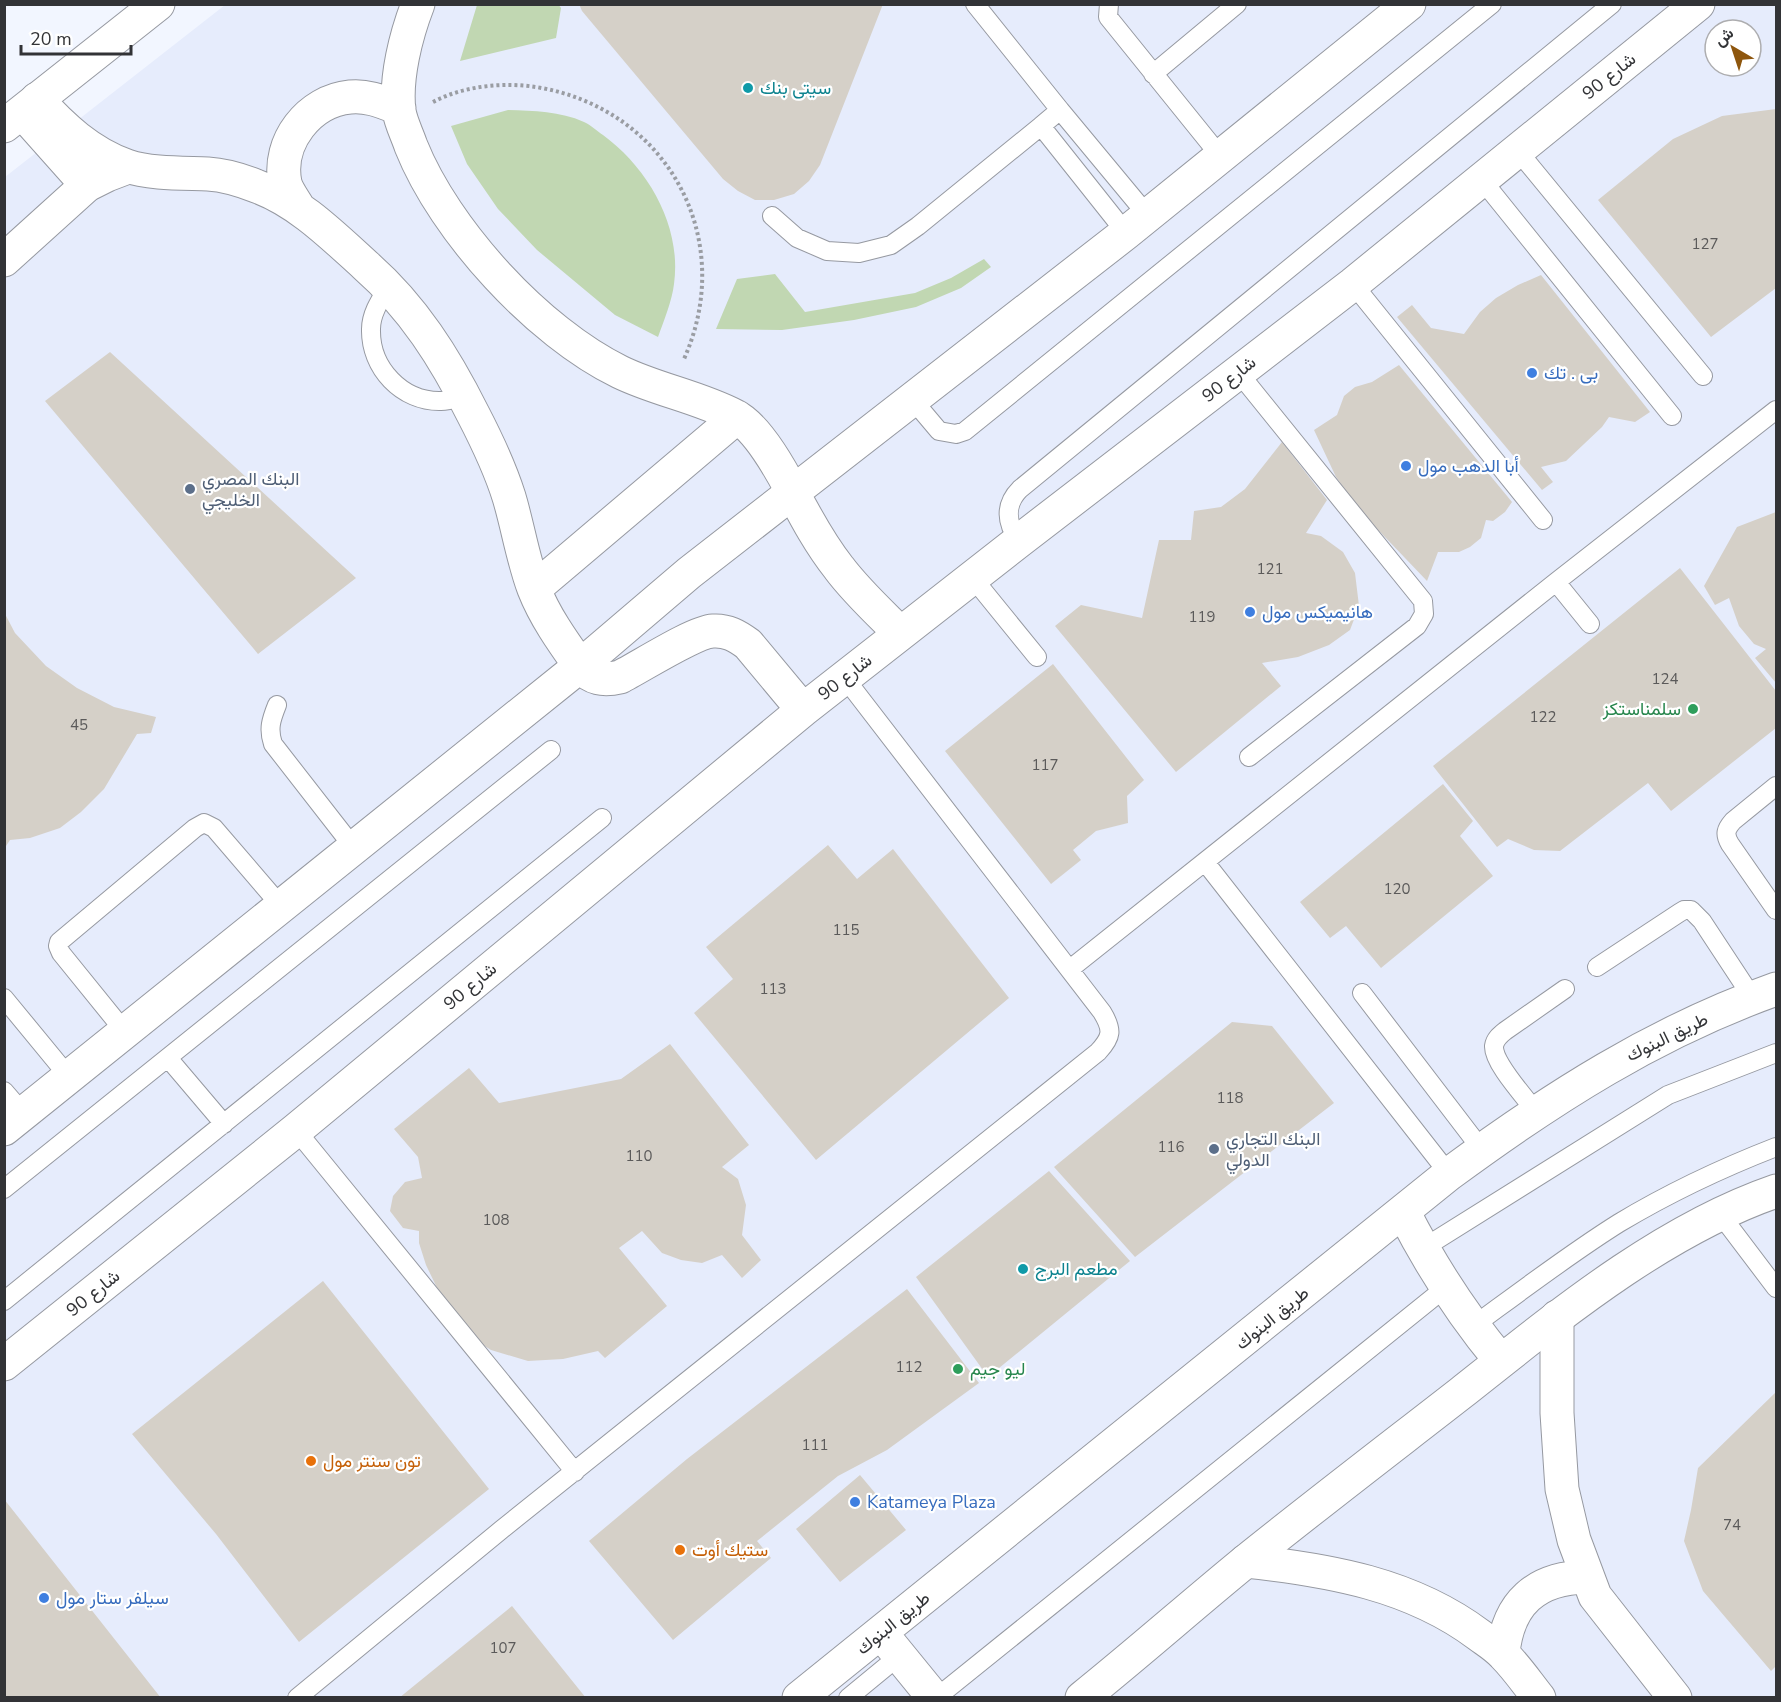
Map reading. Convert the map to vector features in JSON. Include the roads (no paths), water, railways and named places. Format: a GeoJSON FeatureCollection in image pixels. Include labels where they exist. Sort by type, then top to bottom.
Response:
{"type":"FeatureCollection","features":[{"type":"Feature","properties":{"kind":"street"},"geometry":{"type":"LineString","coordinates":[[21,112],[158,4]]}},
{"type":"Feature","properties":{"kind":"street"},"geometry":{"type":"LineString","coordinates":[[418,4],[410,25],[401,65],[400,114],[420,167],[444,209],[473,248],[541,317],[579,347],[621,373],[737,417],[768,451],[813,530],[838,567],[900,633]]}},
{"type":"Feature","properties":{"kind":"street","name":"شارع 90"},"geometry":{"type":"LineString","coordinates":[[4,1364],[296,1130],[844,677],[1353,284],[1698,4]]}},
{"type":"Feature","properties":{"kind":"street"},"geometry":{"type":"LineString","coordinates":[[11,1111],[69,1077],[580,666],[689,573],[1221,157],[1393,10]]}},
{"type":"Feature","properties":{"kind":"street"},"geometry":{"type":"LineString","coordinates":[[298,207],[285,184],[284,160],[292,137],[306,117],[327,103],[350,96],[375,98],[400,114]]}},
{"type":"Feature","properties":{"kind":"street"},"geometry":{"type":"LineString","coordinates":[[21,112],[56,120],[102,155],[128,167],[210,174],[258,186],[298,207],[389,286],[443,358],[491,448],[509,496],[534,589],[554,630],[588,674],[598,679],[609,680],[620,677],[703,633],[727,632],[748,644],[803,710]]}},
{"type":"Feature","properties":{"kind":"street"},"geometry":{"type":"LineString","coordinates":[[21,112],[87,186]]}},
{"type":"Feature","properties":{"kind":"street"},"geometry":{"type":"LineString","coordinates":[[4,260],[87,186],[128,167]]}},
{"type":"Feature","properties":{"kind":"street"},"geometry":{"type":"LineString","coordinates":[[534,589],[737,417]]}},
{"type":"Feature","properties":{"kind":"street","name":"طريق البنوك"},"geometry":{"type":"LineString","coordinates":[[799,1698],[890,1644],[1449,1174],[1588,1078],[1689,1024],[1764,993]]}},
{"type":"Feature","properties":{"kind":"street"},"geometry":{"type":"LineString","coordinates":[[1084,1697],[1246,1561],[1557,1317],[1626,1270],[1720,1214],[1774,1196]]}},
{"type":"Feature","properties":{"kind":"street"},"geometry":{"type":"LineString","coordinates":[[1404,1213],[1445,1288],[1472,1327],[1501,1361]]}},
{"type":"Feature","properties":{"kind":"street"},"geometry":{"type":"LineString","coordinates":[[1557,1317],[1557,1413],[1562,1489],[1574,1540],[1595,1596],[1675,1698]]}},
{"type":"Feature","properties":{"kind":"street"},"geometry":{"type":"LineString","coordinates":[[1246,1561],[1356,1577],[1416,1598],[1463,1623],[1503,1653],[1539,1698]]}},
{"type":"Feature","properties":{"kind":"street"},"geometry":{"type":"LineString","coordinates":[[1503,1653],[1505,1635],[1511,1618],[1521,1603],[1534,1591],[1550,1582],[1568,1577],[1586,1577]]}},
{"type":"Feature","properties":{"kind":"street"},"geometry":{"type":"LineString","coordinates":[[890,1644],[935,1698]]}},
{"type":"Feature","properties":{"kind":"lane"},"geometry":{"type":"LineString","coordinates":[[975,4],[1060,110],[1137,224]]}},
{"type":"Feature","properties":{"kind":"lane"},"geometry":{"type":"LineString","coordinates":[[1109,4],[1108,16],[1221,157]]}},
{"type":"Feature","properties":{"kind":"lane"},"geometry":{"type":"LineString","coordinates":[[1154,74],[1237,4]]}},
{"type":"Feature","properties":{"kind":"lane"},"geometry":{"type":"LineString","coordinates":[[912,399],[939,431],[956,434],[972,426],[1492,4]]}},
{"type":"Feature","properties":{"kind":"lane"},"geometry":{"type":"LineString","coordinates":[[1019,541],[1012,532],[1008,513],[1014,495],[1020,489],[1612,4]]}},
{"type":"Feature","properties":{"kind":"lane"},"geometry":{"type":"LineString","coordinates":[[772,216],[797,238],[826,251],[859,253],[891,245],[918,226],[1060,110]]}},
{"type":"Feature","properties":{"kind":"lane"},"geometry":{"type":"LineString","coordinates":[[1041,126],[1137,224]]}},
{"type":"Feature","properties":{"kind":"lane"},"geometry":{"type":"LineString","coordinates":[[1518,151],[1703,376]]}},
{"type":"Feature","properties":{"kind":"lane"},"geometry":{"type":"LineString","coordinates":[[1482,180],[1671,416]]}},
{"type":"Feature","properties":{"kind":"lane"},"geometry":{"type":"LineString","coordinates":[[1353,284],[1543,520]]}},
{"type":"Feature","properties":{"kind":"lane"},"geometry":{"type":"LineString","coordinates":[[389,286],[377,306],[371,328],[373,351],[382,372],[399,388],[419,398],[442,401],[464,396]]}},
{"type":"Feature","properties":{"kind":"lane"},"geometry":{"type":"LineString","coordinates":[[1238,372],[1423,601],[1424,614],[1417,626],[1249,757]]}},
{"type":"Feature","properties":{"kind":"lane"},"geometry":{"type":"LineString","coordinates":[[1070,969],[1776,410]]}},
{"type":"Feature","properties":{"kind":"lane"},"geometry":{"type":"LineString","coordinates":[[972,577],[1036,657]]}},
{"type":"Feature","properties":{"kind":"lane"},"geometry":{"type":"LineString","coordinates":[[1556,582],[1590,624]]}},
{"type":"Feature","properties":{"kind":"lane"},"geometry":{"type":"LineString","coordinates":[[297,1698],[1098,1052],[1110,1035],[1109,1023],[1070,969],[844,677]]}},
{"type":"Feature","properties":{"kind":"lane"},"geometry":{"type":"LineString","coordinates":[[277,705],[270,720],[269,732],[273,744],[354,848]]}},
{"type":"Feature","properties":{"kind":"lane"},"geometry":{"type":"LineString","coordinates":[[4,1189],[551,750]]}},
{"type":"Feature","properties":{"kind":"lane"},"geometry":{"type":"LineString","coordinates":[[1776,786],[1733,820],[1727,827],[1726,833],[1730,844],[1776,910]]}},
{"type":"Feature","properties":{"kind":"lane"},"geometry":{"type":"LineString","coordinates":[[4,1301],[602,818]]}},
{"type":"Feature","properties":{"kind":"lane"},"geometry":{"type":"LineString","coordinates":[[125,1032],[61,954],[59,942],[195,828],[204,823],[214,828],[281,906]]}},
{"type":"Feature","properties":{"kind":"lane"},"geometry":{"type":"LineString","coordinates":[[1204,862],[1449,1174]]}},
{"type":"Feature","properties":{"kind":"lane"},"geometry":{"type":"LineString","coordinates":[[1596,967],[1679,913],[1691,910],[1764,993]]}},
{"type":"Feature","properties":{"kind":"lane"},"geometry":{"type":"LineString","coordinates":[[1536,1112],[1503,1069],[1494,1047],[1497,1038],[1505,1031],[1565,989]]}},
{"type":"Feature","properties":{"kind":"lane"},"geometry":{"type":"LineString","coordinates":[[1362,993],[1482,1150]]}},
{"type":"Feature","properties":{"kind":"lane"},"geometry":{"type":"LineString","coordinates":[[4,998],[69,1077]]}},
{"type":"Feature","properties":{"kind":"lane"},"geometry":{"type":"LineString","coordinates":[[1422,1249],[1668,1095],[1776,1053]]}},
{"type":"Feature","properties":{"kind":"lane"},"geometry":{"type":"LineString","coordinates":[[168,1058],[224,1124]]}},
{"type":"Feature","properties":{"kind":"lane"},"geometry":{"type":"LineString","coordinates":[[296,1130],[575,1472]]}},
{"type":"Feature","properties":{"kind":"lane"},"geometry":{"type":"LineString","coordinates":[[1472,1327],[1573,1253],[1620,1223],[1669,1195],[1776,1147]]}},
{"type":"Feature","properties":{"kind":"lane"},"geometry":{"type":"LineString","coordinates":[[1720,1214],[1776,1288]]}},
{"type":"Feature","properties":{"kind":"lane"},"geometry":{"type":"LineString","coordinates":[[935,1698],[1445,1288]]}},
{"type":"Feature","properties":{"kind":"lane"},"geometry":{"type":"LineString","coordinates":[[848,1698],[890,1644]]}},
{"type":"Feature","properties":{"kind":"place","name":"سيتى بنك"},"geometry":{"type":"Point","coordinates":[748,88]}},
{"type":"Feature","properties":{"kind":"place","name":"بى . تك"},"geometry":{"type":"Point","coordinates":[1532,373]}},
{"type":"Feature","properties":{"kind":"place","name":"أبا الدهب مول"},"geometry":{"type":"Point","coordinates":[1406,466]}},
{"type":"Feature","properties":{"kind":"place","name":"البنك المصري الخليجي"},"geometry":{"type":"Point","coordinates":[190,489]}},
{"type":"Feature","properties":{"kind":"place","name":"هانيميكس مول"},"geometry":{"type":"Point","coordinates":[1250,612]}},
{"type":"Feature","properties":{"kind":"place","name":"سلمناستكز"},"geometry":{"type":"Point","coordinates":[1693,709]}},
{"type":"Feature","properties":{"kind":"place","name":"البنك التجاري الدولي"},"geometry":{"type":"Point","coordinates":[1214,1149]}},
{"type":"Feature","properties":{"kind":"place","name":"مطعم البرج"},"geometry":{"type":"Point","coordinates":[1023,1269]}},
{"type":"Feature","properties":{"kind":"place","name":"ليو جيم"},"geometry":{"type":"Point","coordinates":[958,1369]}},
{"type":"Feature","properties":{"kind":"place","name":"تون سنتر مول"},"geometry":{"type":"Point","coordinates":[311,1461]}},
{"type":"Feature","properties":{"kind":"place","name":"Katameya Plaza"},"geometry":{"type":"Point","coordinates":[855,1502]}},
{"type":"Feature","properties":{"kind":"place","name":"ستيك أوت"},"geometry":{"type":"Point","coordinates":[680,1550]}},
{"type":"Feature","properties":{"kind":"place","name":"سيلفر ستار مول"},"geometry":{"type":"Point","coordinates":[44,1598]}}]}
